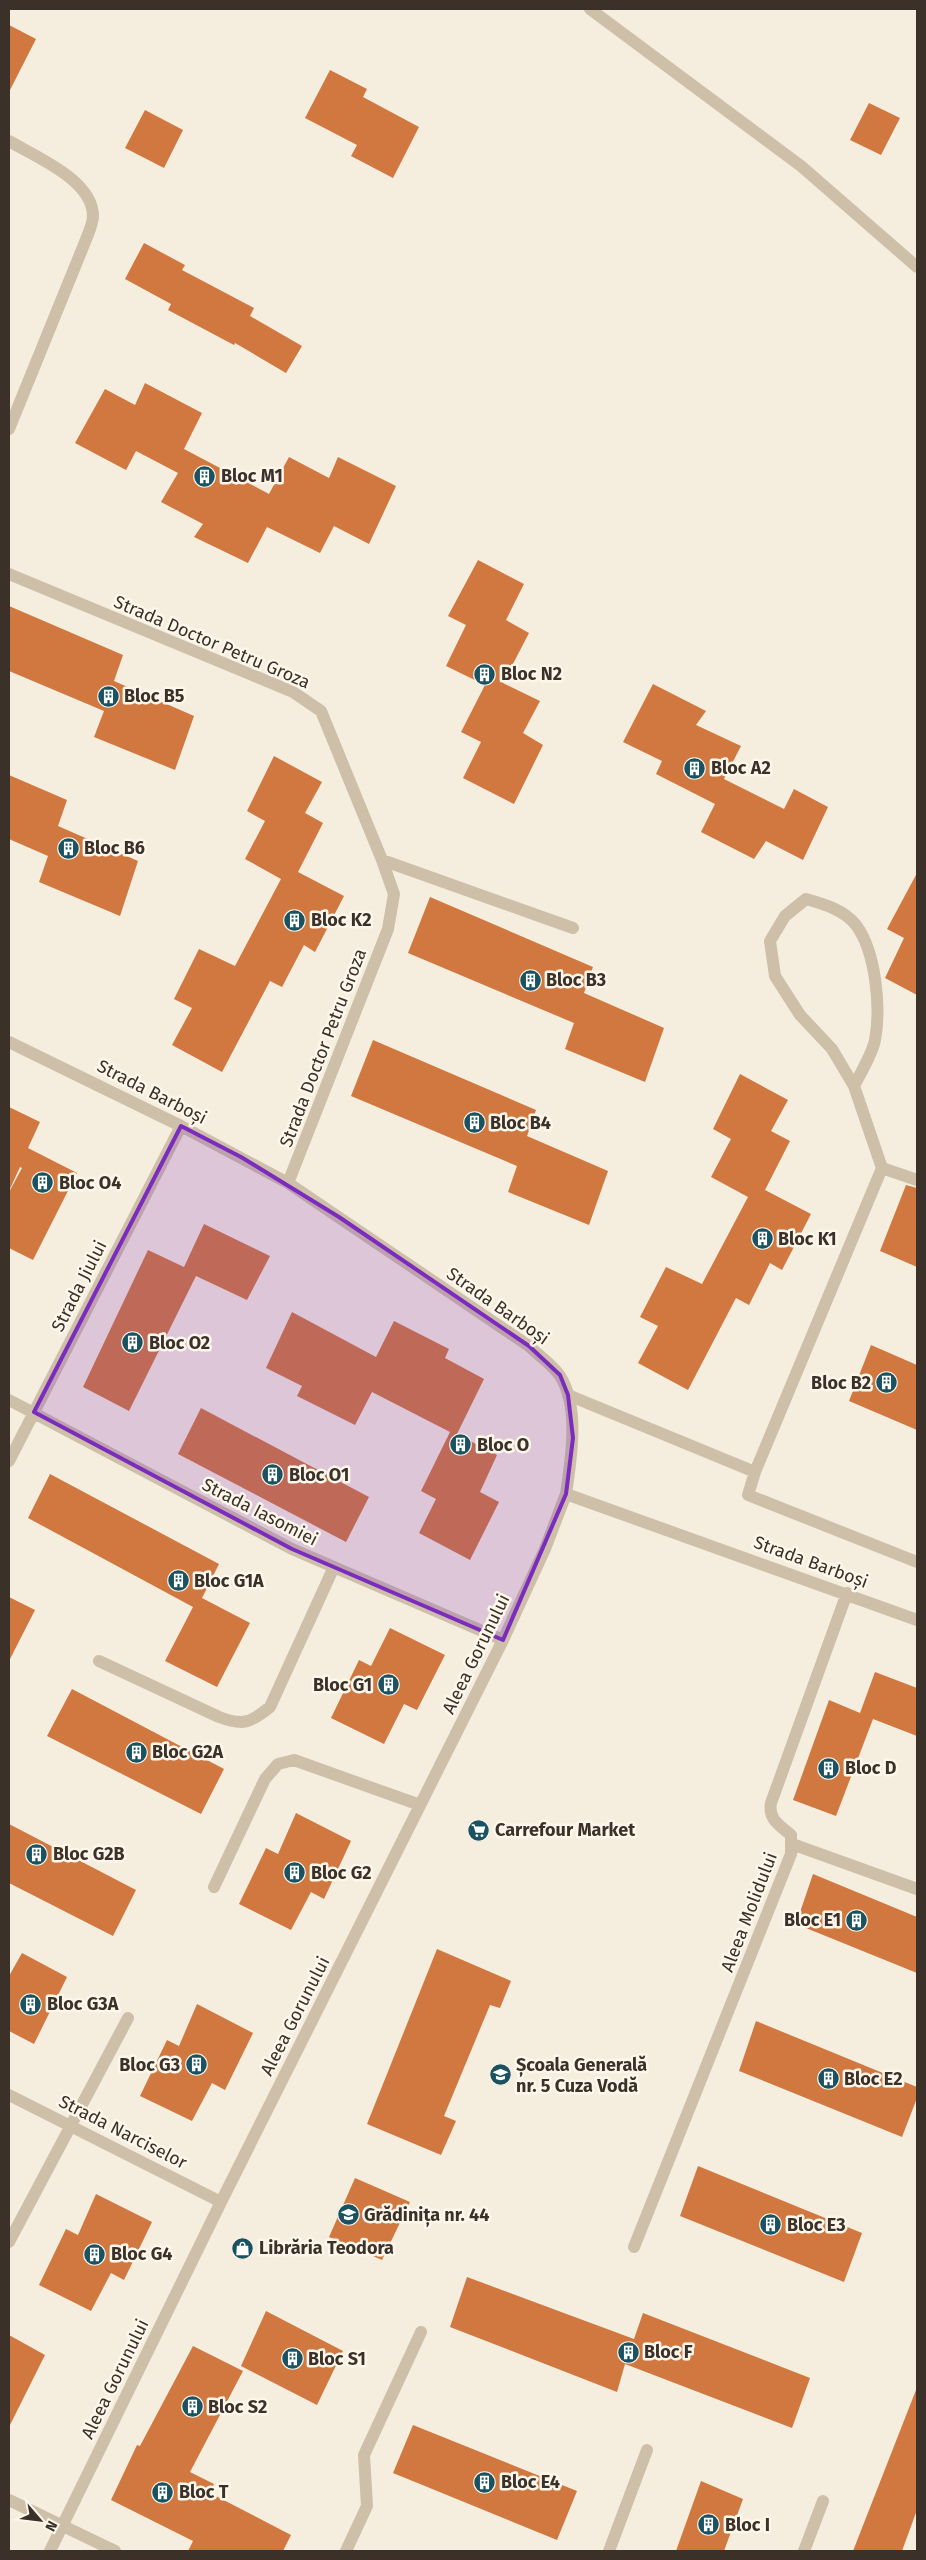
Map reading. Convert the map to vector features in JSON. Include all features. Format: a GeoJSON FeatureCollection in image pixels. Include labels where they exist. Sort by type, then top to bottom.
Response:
{"type":"FeatureCollection","features":[{"type":"Feature","properties":{"kind":"street"},"geometry":{"type":"LineString","coordinates":[[590,9],[801,166],[917,267]]}},
{"type":"Feature","properties":{"kind":"street"},"geometry":{"type":"LineString","coordinates":[[9,140],[78,183],[88,196],[93,216],[86,242],[9,428]]}},
{"type":"Feature","properties":{"kind":"street","name":"Strada Doctor Petru Groza"},"geometry":{"type":"LineString","coordinates":[[9,574],[293,692],[321,711],[394,894],[388,929],[288,1184]]}},
{"type":"Feature","properties":{"kind":"street"},"geometry":{"type":"LineString","coordinates":[[382,860],[573,928]]}},
{"type":"Feature","properties":{"kind":"street"},"geometry":{"type":"LineString","coordinates":[[854,1086],[874,1042],[878,1006],[873,965],[856,925],[834,908],[806,899],[785,916],[770,941],[775,976],[800,1015],[832,1049],[854,1086],[882,1168],[755,1472],[748,1495],[917,1562]]}},
{"type":"Feature","properties":{"kind":"street","name":"Strada Barboși"},"geometry":{"type":"LineString","coordinates":[[9,1042],[181,1126],[288,1184],[529,1346],[560,1375],[568,1395],[573,1438],[566,1494],[917,1620]]}},
{"type":"Feature","properties":{"kind":"street","name":"Strada Jiului"},"geometry":{"type":"LineString","coordinates":[[9,1461],[181,1126]]}},
{"type":"Feature","properties":{"kind":"street"},"geometry":{"type":"LineString","coordinates":[[882,1168],[917,1180]]}},
{"type":"Feature","properties":{"kind":"street"},"geometry":{"type":"LineString","coordinates":[[568,1395],[755,1472]]}},
{"type":"Feature","properties":{"kind":"street","name":"Strada Iasomiei"},"geometry":{"type":"LineString","coordinates":[[9,1400],[333,1569],[504,1640]]}},
{"type":"Feature","properties":{"kind":"street","name":"Aleea Gorunului"},"geometry":{"type":"LineString","coordinates":[[50,2551],[64,2526],[221,2202],[504,1640],[545,1549],[566,1494]]}},
{"type":"Feature","properties":{"kind":"street"},"geometry":{"type":"LineString","coordinates":[[99,1661],[219,1717],[236,1723],[254,1720],[270,1707],[333,1569]]}},
{"type":"Feature","properties":{"kind":"street","name":"Aleea Molidului"},"geometry":{"type":"LineString","coordinates":[[634,2247],[791,1854],[791,1835],[769,1813],[771,1803],[847,1594]]}},
{"type":"Feature","properties":{"kind":"street"},"geometry":{"type":"LineString","coordinates":[[214,1887],[265,1779],[278,1764],[294,1760],[420,1805]]}},
{"type":"Feature","properties":{"kind":"street"},"geometry":{"type":"LineString","coordinates":[[792,1844],[917,1889]]}},
{"type":"Feature","properties":{"kind":"street"},"geometry":{"type":"LineString","coordinates":[[9,2242],[128,2018]]}},
{"type":"Feature","properties":{"kind":"street","name":"Strada Narciselor"},"geometry":{"type":"LineString","coordinates":[[9,2095],[72,2125],[221,2202]]}},
{"type":"Feature","properties":{"kind":"street"},"geometry":{"type":"LineString","coordinates":[[346,2551],[367,2506],[364,2455],[421,2332]]}},
{"type":"Feature","properties":{"kind":"street"},"geometry":{"type":"LineString","coordinates":[[609,2551],[647,2450]]}},
{"type":"Feature","properties":{"kind":"street"},"geometry":{"type":"LineString","coordinates":[[9,2500],[115,2551]]}},
{"type":"Feature","properties":{"kind":"street"},"geometry":{"type":"LineString","coordinates":[[804,2551],[822,2501]]}},
{"type":"Feature","properties":{"kind":"highlighted area"},"geometry":{"type":"Polygon","coordinates":[[[181,1126],[241,1157],[339,1217],[529,1346],[560,1375],[568,1395],[573,1438],[566,1494],[503,1640],[292,1549],[34,1412],[181,1126]]]}},
{"type":"Feature","properties":{"kind":"building"},"geometry":{"type":"Polygon","coordinates":[[[9,25],[36,39],[9,92],[9,25]]]}},
{"type":"Feature","properties":{"kind":"building"},"geometry":{"type":"Polygon","coordinates":[[[330,70],[367,89],[363,97],[419,127],[393,178],[351,156],[357,145],[305,118],[330,70]]]}},
{"type":"Feature","properties":{"kind":"building"},"geometry":{"type":"Polygon","coordinates":[[[869,103],[900,118],[881,155],[850,140],[869,103]]]}},
{"type":"Feature","properties":{"kind":"building"},"geometry":{"type":"Polygon","coordinates":[[[145,110],[183,130],[164,168],[125,148],[145,110]]]}},
{"type":"Feature","properties":{"kind":"building"},"geometry":{"type":"Polygon","coordinates":[[[144,243],[185,265],[182,270],[254,308],[250,316],[302,346],[286,373],[235,343],[234,345],[168,310],[171,304],[125,279],[144,243]]]}},
{"type":"Feature","properties":{"kind":"building","name":"Bloc M1"},"geometry":{"type":"Polygon","coordinates":[[[145,383],[202,413],[184,449],[269,494],[289,457],[329,478],[338,457],[396,486],[369,544],[334,526],[320,553],[267,527],[248,563],[194,537],[203,524],[161,502],[178,473],[136,451],[126,470],[75,443],[105,389],[135,405],[145,383]]]}},
{"type":"Feature","properties":{"kind":"building","name":"Bloc N2"},"geometry":{"type":"Polygon","coordinates":[[[478,560],[524,584],[506,620],[529,633],[503,683],[540,701],[523,733],[543,745],[514,804],[463,778],[481,742],[461,732],[485,685],[446,666],[466,625],[448,616],[478,560]]]}},
{"type":"Feature","properties":{"kind":"building","name":"Bloc B5"},"geometry":{"type":"Polygon","coordinates":[[[9,606],[123,655],[114,681],[194,716],[175,770],[94,737],[104,711],[9,671],[9,606]]]}},
{"type":"Feature","properties":{"kind":"building","name":"Bloc A2"},"geometry":{"type":"Polygon","coordinates":[[[653,684],[706,711],[696,725],[741,746],[724,779],[784,809],[794,789],[828,807],[803,860],[766,841],[754,859],[701,832],[715,804],[656,774],[662,761],[623,742],[653,684]]]}},
{"type":"Feature","properties":{"kind":"building","name":"Bloc K2"},"geometry":{"type":"Polygon","coordinates":[[[274,756],[322,782],[305,813],[323,823],[298,872],[344,896],[315,952],[304,945],[282,987],[270,981],[222,1072],[172,1045],[192,1008],[174,999],[199,949],[235,966],[281,879],[245,859],[265,821],[247,811],[274,756]]]}},
{"type":"Feature","properties":{"kind":"building","name":"Bloc B6"},"geometry":{"type":"Polygon","coordinates":[[[9,775],[67,800],[58,826],[138,861],[120,916],[39,882],[48,856],[9,839],[9,775]]]}},
{"type":"Feature","properties":{"kind":"building"},"geometry":{"type":"Polygon","coordinates":[[[917,873],[917,995],[885,978],[904,938],[887,929],[917,873]]]}},
{"type":"Feature","properties":{"kind":"building","name":"Bloc B3"},"geometry":{"type":"Polygon","coordinates":[[[430,897],[593,967],[584,993],[664,1028],[645,1082],[565,1049],[574,1023],[408,953],[430,897]]]}},
{"type":"Feature","properties":{"kind":"building","name":"Bloc B4"},"geometry":{"type":"Polygon","coordinates":[[[373,1040],[536,1110],[527,1136],[608,1171],[589,1225],[508,1192],[517,1166],[351,1096],[373,1040]]]}},
{"type":"Feature","properties":{"kind":"building","name":"Bloc K1"},"geometry":{"type":"Polygon","coordinates":[[[740,1074],[788,1100],[771,1131],[790,1141],[765,1190],[811,1214],[782,1270],[770,1263],[749,1305],[736,1298],[688,1390],[638,1363],[658,1326],[640,1317],[666,1267],[702,1284],[748,1197],[711,1177],[731,1139],[713,1129],[740,1074]]]}},
{"type":"Feature","properties":{"kind":"building","name":"Bloc O4"},"geometry":{"type":"Polygon","coordinates":[[[9,1107],[40,1122],[28,1148],[77,1173],[33,1260],[9,1248],[9,1192],[22,1168],[20,1167],[9,1191],[9,1107]]]}},
{"type":"Feature","properties":{"kind":"building"},"geometry":{"type":"Polygon","coordinates":[[[906,1185],[917,1188],[917,1267],[880,1251],[906,1185]]]}},
{"type":"Feature","properties":{"kind":"building","name":"Bloc O2"},"geometry":{"type":"Polygon","coordinates":[[[204,1224],[270,1256],[247,1300],[196,1276],[129,1411],[83,1387],[148,1250],[184,1267],[204,1224]]]}},
{"type":"Feature","properties":{"kind":"building","name":"Bloc O"},"geometry":{"type":"Polygon","coordinates":[[[292,1312],[376,1357],[394,1321],[449,1349],[445,1358],[484,1379],[457,1434],[497,1455],[480,1492],[499,1502],[470,1560],[419,1533],[436,1499],[421,1491],[450,1432],[372,1392],[355,1425],[297,1396],[302,1386],[266,1368],[292,1312]]]}},
{"type":"Feature","properties":{"kind":"building","name":"Bloc B2"},"geometry":{"type":"Polygon","coordinates":[[[871,1345],[917,1365],[917,1430],[849,1401],[871,1345]]]}},
{"type":"Feature","properties":{"kind":"building","name":"Bloc O1"},"geometry":{"type":"Polygon","coordinates":[[[201,1408],[369,1497],[346,1542],[178,1454],[201,1408]]]}},
{"type":"Feature","properties":{"kind":"building","name":"Bloc G1A"},"geometry":{"type":"Polygon","coordinates":[[[50,1474],[219,1564],[202,1598],[250,1623],[217,1687],[165,1661],[193,1607],[28,1518],[50,1474]]]}},
{"type":"Feature","properties":{"kind":"building"},"geometry":{"type":"Polygon","coordinates":[[[9,1597],[35,1610],[9,1661],[9,1597]]]}},
{"type":"Feature","properties":{"kind":"building","name":"Bloc G1"},"geometry":{"type":"Polygon","coordinates":[[[390,1628],[445,1655],[417,1710],[404,1704],[384,1744],[331,1718],[359,1660],[371,1666],[390,1628]]]}},
{"type":"Feature","properties":{"kind":"building","name":"Bloc D"},"geometry":{"type":"Polygon","coordinates":[[[875,1672],[917,1688],[917,1736],[873,1719],[836,1816],[793,1800],[829,1700],[860,1713],[875,1672]]]}},
{"type":"Feature","properties":{"kind":"building","name":"Bloc G2A"},"geometry":{"type":"Polygon","coordinates":[[[72,1689],[224,1769],[201,1814],[47,1736],[72,1689]]]}},
{"type":"Feature","properties":{"kind":"building","name":"Bloc G2"},"geometry":{"type":"Polygon","coordinates":[[[296,1813],[351,1841],[324,1899],[311,1892],[291,1930],[239,1904],[266,1848],[278,1854],[296,1813]]]}},
{"type":"Feature","properties":{"kind":"building","name":"Bloc G2B"},"geometry":{"type":"Polygon","coordinates":[[[9,1824],[136,1890],[113,1936],[9,1883],[9,1824]]]}},
{"type":"Feature","properties":{"kind":"building","name":"Bloc E1"},"geometry":{"type":"Polygon","coordinates":[[[813,1874],[917,1917],[917,1973],[796,1924],[813,1874]]]}},
{"type":"Feature","properties":{"kind":"building"},"geometry":{"type":"Polygon","coordinates":[[[437,1949],[511,1981],[500,2008],[490,2005],[444,2116],[456,2121],[441,2155],[367,2124],[437,1949]]]}},
{"type":"Feature","properties":{"kind":"building","name":"Bloc G3A"},"geometry":{"type":"Polygon","coordinates":[[[22,1953],[67,1977],[34,2044],[9,2031],[9,1976],[22,1953]]]}},
{"type":"Feature","properties":{"kind":"building","name":"Bloc G3"},"geometry":{"type":"Polygon","coordinates":[[[197,2004],[253,2033],[225,2090],[212,2083],[192,2121],[140,2096],[167,2040],[179,2046],[197,2004]]]}},
{"type":"Feature","properties":{"kind":"building","name":"Bloc E2"},"geometry":{"type":"Polygon","coordinates":[[[756,2021],[917,2087],[917,2098],[902,2137],[739,2071],[756,2021]]]}},
{"type":"Feature","properties":{"kind":"building","name":"Bloc E3"},"geometry":{"type":"Polygon","coordinates":[[[698,2166],[862,2233],[844,2282],[680,2216],[698,2166]]]}},
{"type":"Feature","properties":{"kind":"building"},"geometry":{"type":"Polygon","coordinates":[[[355,2178],[410,2202],[382,2260],[329,2237],[355,2178]]]}},
{"type":"Feature","properties":{"kind":"building","name":"Bloc G4"},"geometry":{"type":"Polygon","coordinates":[[[96,2194],[152,2222],[124,2280],[111,2273],[91,2311],[39,2285],[66,2229],[78,2235],[96,2194]]]}},
{"type":"Feature","properties":{"kind":"building","name":"Bloc F"},"geometry":{"type":"Polygon","coordinates":[[[467,2277],[634,2339],[643,2313],[810,2378],[792,2428],[625,2364],[617,2392],[450,2327],[467,2277]]]}},
{"type":"Feature","properties":{"kind":"building","name":"Bloc S1"},"geometry":{"type":"Polygon","coordinates":[[[266,2311],[343,2351],[317,2405],[241,2366],[266,2311]]]}},
{"type":"Feature","properties":{"kind":"building"},"geometry":{"type":"Polygon","coordinates":[[[9,2335],[45,2355],[9,2427],[9,2335]]]}},
{"type":"Feature","properties":{"kind":"building"},"geometry":{"type":"Polygon","coordinates":[[[193,2346],[243,2371],[190,2472],[214,2484],[210,2493],[291,2535],[283,2551],[188,2551],[193,2541],[111,2500],[137,2445],[140,2446],[193,2346]]]}},
{"type":"Feature","properties":{"kind":"building"},"geometry":{"type":"Polygon","coordinates":[[[916,2390],[917,2510],[902,2551],[853,2551],[916,2390]]]}},
{"type":"Feature","properties":{"kind":"building","name":"Bloc E4"},"geometry":{"type":"Polygon","coordinates":[[[413,2425],[577,2491],[557,2540],[393,2473],[413,2425]]]}},
{"type":"Feature","properties":{"kind":"building","name":"Bloc I"},"geometry":{"type":"Polygon","coordinates":[[[701,2481],[743,2499],[724,2551],[676,2551],[701,2481]]]}},
{"type":"Feature","properties":{"kind":"place","name":"Bloc M1"},"geometry":{"type":"Point","coordinates":[205,476]}},
{"type":"Feature","properties":{"kind":"place","name":"Bloc N2"},"geometry":{"type":"Point","coordinates":[485,674]}},
{"type":"Feature","properties":{"kind":"place","name":"Bloc B5"},"geometry":{"type":"Point","coordinates":[108,696]}},
{"type":"Feature","properties":{"kind":"place","name":"Bloc A2"},"geometry":{"type":"Point","coordinates":[695,768]}},
{"type":"Feature","properties":{"kind":"place","name":"Bloc B6"},"geometry":{"type":"Point","coordinates":[68,848]}},
{"type":"Feature","properties":{"kind":"place","name":"Bloc K2"},"geometry":{"type":"Point","coordinates":[295,920]}},
{"type":"Feature","properties":{"kind":"place","name":"Bloc B3"},"geometry":{"type":"Point","coordinates":[530,980]}},
{"type":"Feature","properties":{"kind":"place","name":"Bloc B4"},"geometry":{"type":"Point","coordinates":[474,1123]}},
{"type":"Feature","properties":{"kind":"place","name":"Bloc O4"},"geometry":{"type":"Point","coordinates":[43,1183]}},
{"type":"Feature","properties":{"kind":"place","name":"Bloc K1"},"geometry":{"type":"Point","coordinates":[762,1239]}},
{"type":"Feature","properties":{"kind":"place","name":"Bloc O2"},"geometry":{"type":"Point","coordinates":[133,1343]}},
{"type":"Feature","properties":{"kind":"place","name":"Bloc B2"},"geometry":{"type":"Point","coordinates":[887,1383]}},
{"type":"Feature","properties":{"kind":"place","name":"Bloc O"},"geometry":{"type":"Point","coordinates":[461,1445]}},
{"type":"Feature","properties":{"kind":"place","name":"Bloc O1"},"geometry":{"type":"Point","coordinates":[273,1475]}},
{"type":"Feature","properties":{"kind":"place","name":"Bloc G1A"},"geometry":{"type":"Point","coordinates":[178,1581]}},
{"type":"Feature","properties":{"kind":"place","name":"Bloc G1"},"geometry":{"type":"Point","coordinates":[388,1685]}},
{"type":"Feature","properties":{"kind":"place","name":"Bloc G2A"},"geometry":{"type":"Point","coordinates":[136,1752]}},
{"type":"Feature","properties":{"kind":"place","name":"Bloc D"},"geometry":{"type":"Point","coordinates":[829,1768]}},
{"type":"Feature","properties":{"kind":"place","name":"Carrefour Market"},"geometry":{"type":"Point","coordinates":[479,1830]}},
{"type":"Feature","properties":{"kind":"place","name":"Bloc G2B"},"geometry":{"type":"Point","coordinates":[37,1854]}},
{"type":"Feature","properties":{"kind":"place","name":"Bloc G2"},"geometry":{"type":"Point","coordinates":[295,1873]}},
{"type":"Feature","properties":{"kind":"place","name":"Bloc E1"},"geometry":{"type":"Point","coordinates":[857,1920]}},
{"type":"Feature","properties":{"kind":"place","name":"Bloc G3A"},"geometry":{"type":"Point","coordinates":[31,2004]}},
{"type":"Feature","properties":{"kind":"place","name":"Bloc G3"},"geometry":{"type":"Point","coordinates":[196,2065]}},
{"type":"Feature","properties":{"kind":"place","name":"Școala Generală nr. 5 Cuza Vodă"},"geometry":{"type":"Point","coordinates":[500,2075]}},
{"type":"Feature","properties":{"kind":"place","name":"Bloc E2"},"geometry":{"type":"Point","coordinates":[828,2079]}},
{"type":"Feature","properties":{"kind":"place","name":"Grădinița nr. 44"},"geometry":{"type":"Point","coordinates":[348,2215]}},
{"type":"Feature","properties":{"kind":"place","name":"Bloc E3"},"geometry":{"type":"Point","coordinates":[771,2225]}},
{"type":"Feature","properties":{"kind":"place","name":"Librăria Teodora"},"geometry":{"type":"Point","coordinates":[243,2248]}},
{"type":"Feature","properties":{"kind":"place","name":"Bloc G4"},"geometry":{"type":"Point","coordinates":[95,2254]}},
{"type":"Feature","properties":{"kind":"place","name":"Bloc F"},"geometry":{"type":"Point","coordinates":[628,2352]}},
{"type":"Feature","properties":{"kind":"place","name":"Bloc S1"},"geometry":{"type":"Point","coordinates":[292,2359]}},
{"type":"Feature","properties":{"kind":"place","name":"Bloc S2"},"geometry":{"type":"Point","coordinates":[192,2407]}},
{"type":"Feature","properties":{"kind":"place","name":"Bloc E4"},"geometry":{"type":"Point","coordinates":[485,2482]}},
{"type":"Feature","properties":{"kind":"place","name":"Bloc T"},"geometry":{"type":"Point","coordinates":[163,2492]}},
{"type":"Feature","properties":{"kind":"place","name":"Bloc I"},"geometry":{"type":"Point","coordinates":[709,2525]}}]}
